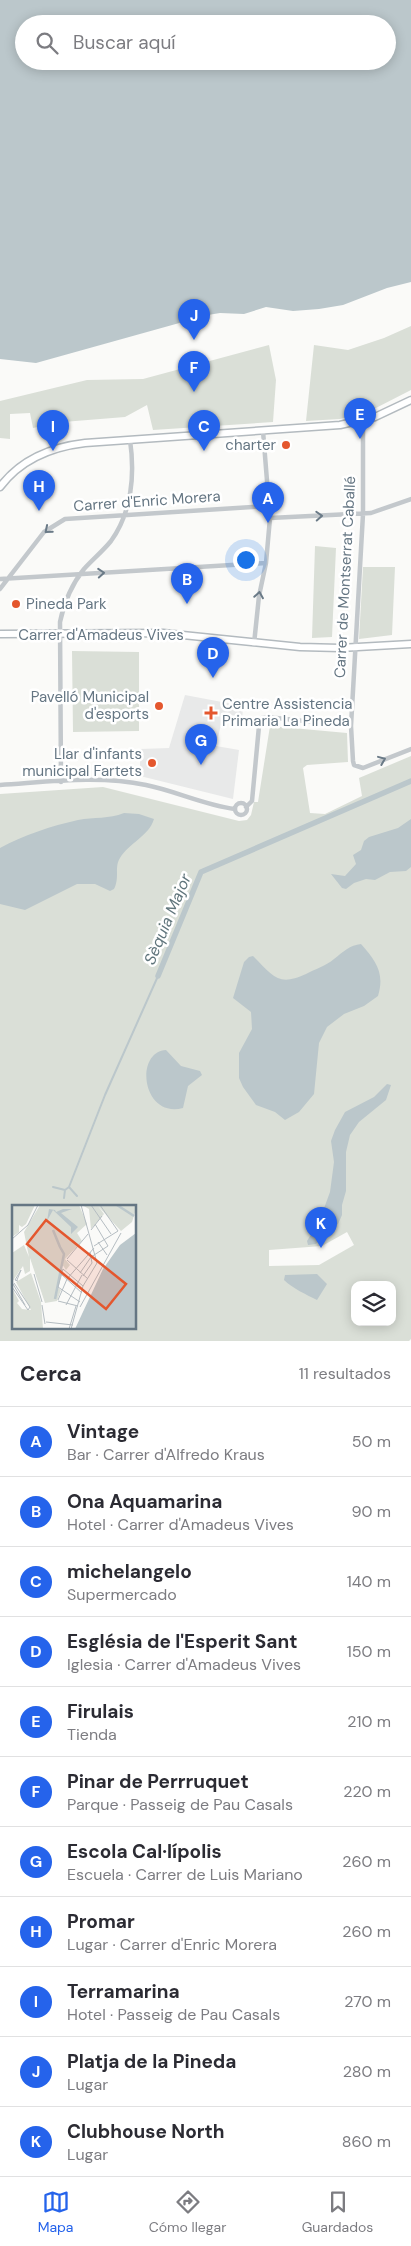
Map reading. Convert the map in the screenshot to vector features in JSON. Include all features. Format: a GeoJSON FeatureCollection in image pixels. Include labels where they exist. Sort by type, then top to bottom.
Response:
{"type":"FeatureCollection","features":[{"type":"Feature","properties":{"kind":"street"},"geometry":{"type":"LineString","coordinates":[[0,487],[20,466],[50,451],[73,445],[332,426],[363,421],[411,400]]}},
{"type":"Feature","properties":{"kind":"street","name":"Carrer de Montserrat Caballé"},"geometry":{"type":"LineString","coordinates":[[363,421],[362,514],[351,726],[354,765],[362,768],[411,749]]}},
{"type":"Feature","properties":{"kind":"street"},"geometry":{"type":"LineString","coordinates":[[254,644],[259,596],[266,563],[270,518],[263,431]]}},
{"type":"Feature","properties":{"kind":"street"},"geometry":{"type":"LineString","coordinates":[[61,782],[60,622],[65,604],[81,574],[112,540],[125,514],[132,478],[130,440]]}},
{"type":"Feature","properties":{"kind":"street"},"geometry":{"type":"LineString","coordinates":[[270,518],[371,513],[411,499]]}},
{"type":"Feature","properties":{"kind":"street","name":"Carrer d'Enric Morera"},"geometry":{"type":"LineString","coordinates":[[0,589],[41,535],[56,523],[70,518],[268,506]]}},
{"type":"Feature","properties":{"kind":"street"},"geometry":{"type":"LineString","coordinates":[[0,579],[266,563]]}},
{"type":"Feature","properties":{"kind":"street","name":"Carrer d'Amadeus Vives"},"geometry":{"type":"LineString","coordinates":[[0,634],[171,634],[254,644],[307,647],[411,644]]}},
{"type":"Feature","properties":{"kind":"street"},"geometry":{"type":"LineString","coordinates":[[0,785],[106,780],[146,784],[235,809],[241,815],[246,812],[246,807],[252,800],[259,726],[262,719],[267,717],[351,726]]}},
{"type":"Feature","properties":{"kind":"street"},"geometry":{"type":"LineString","coordinates":[[235,809],[239,804],[246,807]]}},
{"type":"Feature","properties":{"kind":"shaded area"},"geometry":{"type":"Polygon","coordinates":[[[0,0],[411,0],[411,282],[387,288],[343,305],[319,309],[293,311],[266,307],[244,314],[220,313],[208,315],[36,363],[0,359],[0,0]]]}},
{"type":"Feature","properties":{"kind":"shaded area"},"geometry":{"type":"Polygon","coordinates":[[[411,326],[411,390],[370,411],[340,419],[306,421],[314,345],[348,350],[384,338],[411,326]]]}},
{"type":"Feature","properties":{"kind":"shaded area"},"geometry":{"type":"Polygon","coordinates":[[[269,345],[276,380],[273,422],[153,430],[147,405],[125,417],[63,422],[33,428],[30,413],[10,414],[10,439],[0,438],[0,401],[87,380],[143,379],[269,345]]]}},
{"type":"Feature","properties":{"kind":"shaded area"},"geometry":{"type":"Polygon","coordinates":[[[315,546],[336,548],[332,637],[312,638],[315,546]]]}},
{"type":"Feature","properties":{"kind":"shaded area"},"geometry":{"type":"Polygon","coordinates":[[[363,567],[395,567],[392,635],[359,639],[363,567]]]}},
{"type":"Feature","properties":{"kind":"shaded area"},"geometry":{"type":"Polygon","coordinates":[[[72,651],[139,652],[139,731],[73,732],[72,651]]]}},
{"type":"Feature","properties":{"kind":"shaded area"},"geometry":{"type":"Polygon","coordinates":[[[185,695],[243,706],[242,722],[222,720],[216,746],[239,750],[233,799],[140,776],[140,749],[169,748],[185,695]]]}},
{"type":"Feature","properties":{"kind":"shaded area"},"geometry":{"type":"Polygon","coordinates":[[[270,726],[347,733],[348,762],[307,765],[303,768],[310,813],[325,814],[362,796],[359,778],[411,756],[411,1339],[409,1341],[0,1341],[0,794],[103,787],[239,821],[247,820],[251,815],[254,802],[258,802],[270,726]],[[347,1232],[322,1246],[269,1250],[269,1266],[319,1265],[354,1245],[347,1232]]]}},
{"type":"Feature","properties":{"kind":"shaded area"},"geometry":{"type":"Polygon","coordinates":[[[124,813],[139,814],[154,819],[148,830],[128,848],[118,861],[117,880],[114,889],[110,891],[95,884],[77,884],[25,910],[0,904],[0,848],[28,835],[58,825],[124,813]]]}},
{"type":"Feature","properties":{"kind":"shaded area"},"geometry":{"type":"Polygon","coordinates":[[[411,819],[411,867],[406,871],[390,872],[375,880],[366,879],[354,883],[346,889],[342,888],[331,874],[345,876],[356,864],[353,855],[361,850],[364,841],[369,837],[398,828],[411,819]]]}},
{"type":"Feature","properties":{"kind":"shaded area"},"geometry":{"type":"Polygon","coordinates":[[[361,944],[375,962],[380,974],[378,996],[364,1006],[344,1014],[327,1027],[319,1043],[314,1094],[299,1112],[285,1120],[275,1112],[256,1105],[239,1078],[239,1053],[252,1029],[251,1012],[233,998],[244,962],[253,956],[276,977],[282,979],[297,978],[324,966],[350,947],[361,944]]]}},
{"type":"Feature","properties":{"kind":"shaded area"},"geometry":{"type":"Polygon","coordinates":[[[166,1050],[181,1066],[200,1071],[202,1075],[188,1086],[183,1108],[169,1109],[159,1104],[151,1095],[147,1084],[149,1061],[156,1054],[166,1050]]]}},
{"type":"Feature","properties":{"kind":"shaded area"},"geometry":{"type":"Polygon","coordinates":[[[387,1084],[391,1085],[386,1100],[359,1122],[350,1135],[346,1152],[346,1191],[342,1205],[342,1215],[338,1224],[324,1234],[316,1244],[308,1245],[307,1241],[319,1222],[330,1192],[334,1162],[331,1141],[335,1130],[345,1112],[374,1097],[387,1084]]]}},
{"type":"Feature","properties":{"kind":"shaded area"},"geometry":{"type":"Polygon","coordinates":[[[317,1274],[327,1284],[317,1300],[295,1289],[284,1280],[285,1275],[317,1274]]]}},
{"type":"Feature","properties":{"kind":"waterway","name":"Sèquia Major"},"geometry":{"type":"LineString","coordinates":[[158,976],[201,872],[411,781]]}},
{"type":"Feature","properties":{"kind":"waterway","name":"Sèquia Major"},"geometry":{"type":"LineString","coordinates":[[53,1187],[65,1190],[69,1187],[105,1095],[158,976]]}},
{"type":"Feature","properties":{"kind":"waterway","name":"Sèquia Major"},"geometry":{"type":"LineString","coordinates":[[69,1187],[77,1196]]}},
{"type":"Feature","properties":{"kind":"waterway","name":"Sèquia Major"},"geometry":{"type":"LineString","coordinates":[[64,1198],[65,1190]]}},
{"type":"Feature","properties":{"kind":"place","name":"Platja de la Pineda"},"geometry":{"type":"Point","coordinates":[194,340]}},
{"type":"Feature","properties":{"kind":"place","name":"Pinar de Perrruquet"},"geometry":{"type":"Point","coordinates":[194,392]}},
{"type":"Feature","properties":{"kind":"place","name":"Firulais"},"geometry":{"type":"Point","coordinates":[360,439]}},
{"type":"Feature","properties":{"kind":"place","name":"charter"},"geometry":{"type":"Point","coordinates":[286,445]}},
{"type":"Feature","properties":{"kind":"place","name":"Terramarina"},"geometry":{"type":"Point","coordinates":[53,451]}},
{"type":"Feature","properties":{"kind":"place","name":"michelangelo"},"geometry":{"type":"Point","coordinates":[204,451]}},
{"type":"Feature","properties":{"kind":"place","name":"Promar"},"geometry":{"type":"Point","coordinates":[39,511]}},
{"type":"Feature","properties":{"kind":"place","name":"Vintage"},"geometry":{"type":"Point","coordinates":[268,523]}},
{"type":"Feature","properties":{"kind":"place","name":"Pineda Park"},"geometry":{"type":"Point","coordinates":[16,604]}},
{"type":"Feature","properties":{"kind":"place","name":"Ona Aquamarina"},"geometry":{"type":"Point","coordinates":[187,604]}},
{"type":"Feature","properties":{"kind":"place","name":"Església de l'Esperit Sant"},"geometry":{"type":"Point","coordinates":[213,678]}},
{"type":"Feature","properties":{"kind":"place","name":"Pavelló Municipal d'esports"},"geometry":{"type":"Point","coordinates":[159,706]}},
{"type":"Feature","properties":{"kind":"place","name":"Centre Assistencia Primaria La Pineda"},"geometry":{"type":"Point","coordinates":[211,713]}},
{"type":"Feature","properties":{"kind":"place","name":"Llar d'infants municipal Fartets"},"geometry":{"type":"Point","coordinates":[152,763]}},
{"type":"Feature","properties":{"kind":"place","name":"Escola Cal·lípolis"},"geometry":{"type":"Point","coordinates":[201,765]}},
{"type":"Feature","properties":{"kind":"place","name":"Clubhouse North"},"geometry":{"type":"Point","coordinates":[321,1248]}}]}
